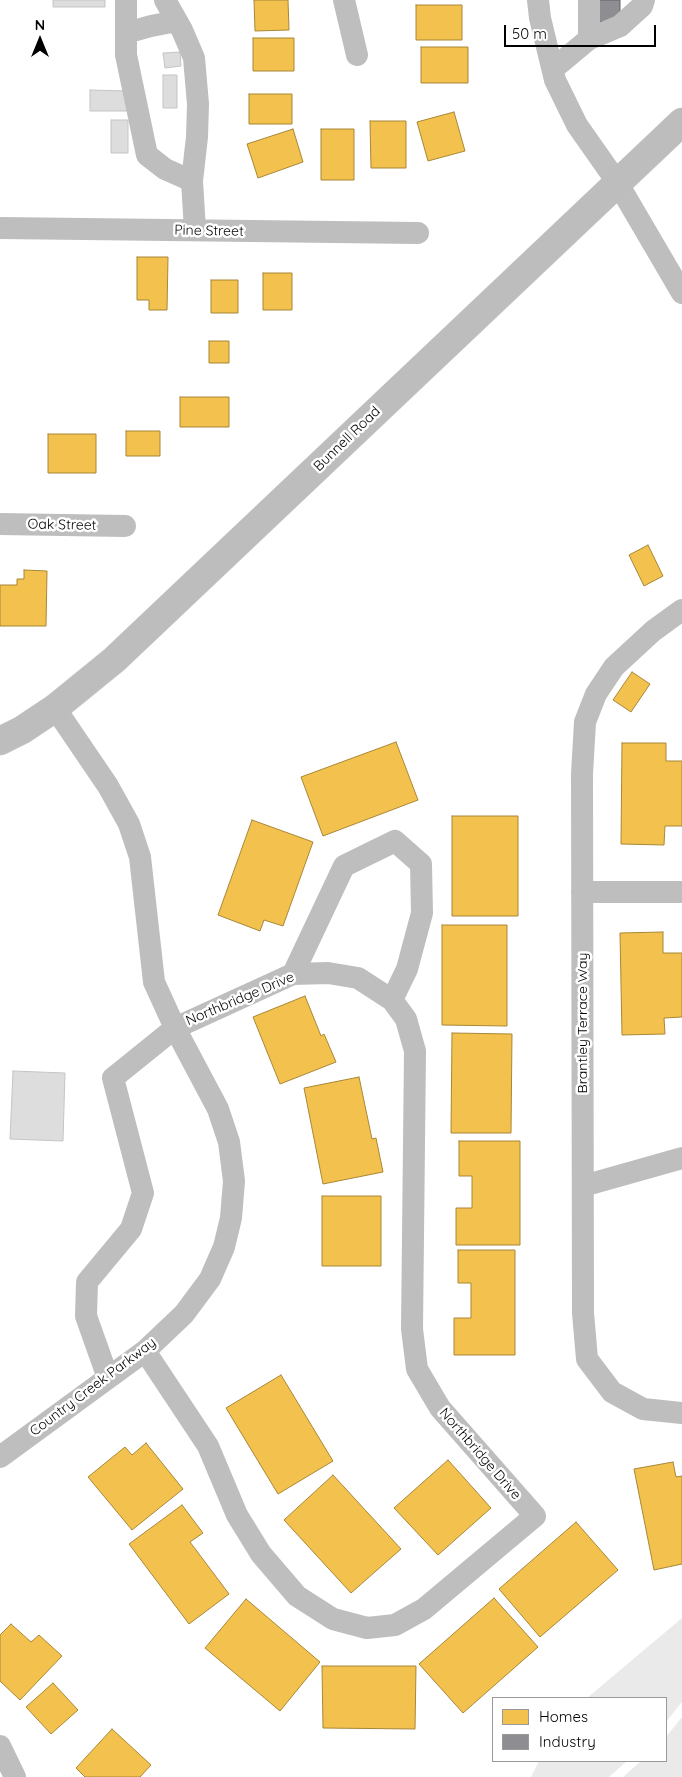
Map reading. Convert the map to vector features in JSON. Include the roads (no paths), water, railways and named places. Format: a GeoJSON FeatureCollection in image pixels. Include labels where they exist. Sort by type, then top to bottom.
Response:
{"type":"FeatureCollection","features":[{"type":"Feature","properties":{"kind":"main road","name":"Bunnell Road"},"geometry":{"type":"LineString","coordinates":[[0,741],[22,730],[55,708],[114,660],[682,122]]}},
{"type":"Feature","properties":{"kind":"street"},"geometry":{"type":"LineString","coordinates":[[126,0],[126,55],[147,155],[165,169],[192,181]]}},
{"type":"Feature","properties":{"kind":"street"},"geometry":{"type":"LineString","coordinates":[[165,0],[194,58],[198,104],[197,137],[192,181],[194,230]]}},
{"type":"Feature","properties":{"kind":"street"},"geometry":{"type":"LineString","coordinates":[[344,0],[357,55]]}},
{"type":"Feature","properties":{"kind":"street"},"geometry":{"type":"LineString","coordinates":[[538,0],[540,18],[555,80],[577,125],[617,182],[682,292]]}},
{"type":"Feature","properties":{"kind":"street"},"geometry":{"type":"LineString","coordinates":[[589,0],[589,39]]}},
{"type":"Feature","properties":{"kind":"street"},"geometry":{"type":"LineString","coordinates":[[553,68],[589,39],[620,26],[642,6],[644,0]]}},
{"type":"Feature","properties":{"kind":"street"},"geometry":{"type":"LineString","coordinates":[[126,33],[177,21]]}},
{"type":"Feature","properties":{"kind":"street","name":"Pine Street"},"geometry":{"type":"LineString","coordinates":[[0,228],[418,233]]}},
{"type":"Feature","properties":{"kind":"street","name":"Oak Street"},"geometry":{"type":"LineString","coordinates":[[0,524],[125,526]]}},
{"type":"Feature","properties":{"kind":"street","name":"Brantley Terrace Way"},"geometry":{"type":"LineString","coordinates":[[682,610],[652,631],[614,667],[596,694],[585,722],[582,774],[583,1313],[587,1359],[612,1392],[643,1409],[682,1413]]}},
{"type":"Feature","properties":{"kind":"street","name":"Country Creek Parkway"},"geometry":{"type":"LineString","coordinates":[[0,1457],[145,1351],[184,1314],[210,1279],[224,1247],[231,1218],[234,1181],[229,1142],[218,1109],[175,1028],[154,982],[140,857],[129,824],[108,786],[55,708]]}},
{"type":"Feature","properties":{"kind":"street"},"geometry":{"type":"LineString","coordinates":[[293,974],[344,866],[395,841],[421,864],[422,913],[407,969],[392,1000]]}},
{"type":"Feature","properties":{"kind":"street"},"geometry":{"type":"LineString","coordinates":[[582,892],[682,892]]}},
{"type":"Feature","properties":{"kind":"street","name":"Northbridge Drive"},"geometry":{"type":"LineString","coordinates":[[108,1378],[86,1316],[87,1282],[132,1229],[143,1193],[113,1078],[175,1028],[293,974],[328,973],[358,978],[392,1000],[406,1019],[415,1052],[412,1329],[417,1369],[440,1408],[534,1516],[424,1609],[395,1624],[367,1628],[334,1620],[297,1596],[262,1554],[237,1516],[208,1446],[145,1351]]}},
{"type":"Feature","properties":{"kind":"street"},"geometry":{"type":"LineString","coordinates":[[583,1186],[682,1158]]}},
{"type":"Feature","properties":{"kind":"street"},"geometry":{"type":"LineString","coordinates":[[0,1746],[15,1777]]}}]}
